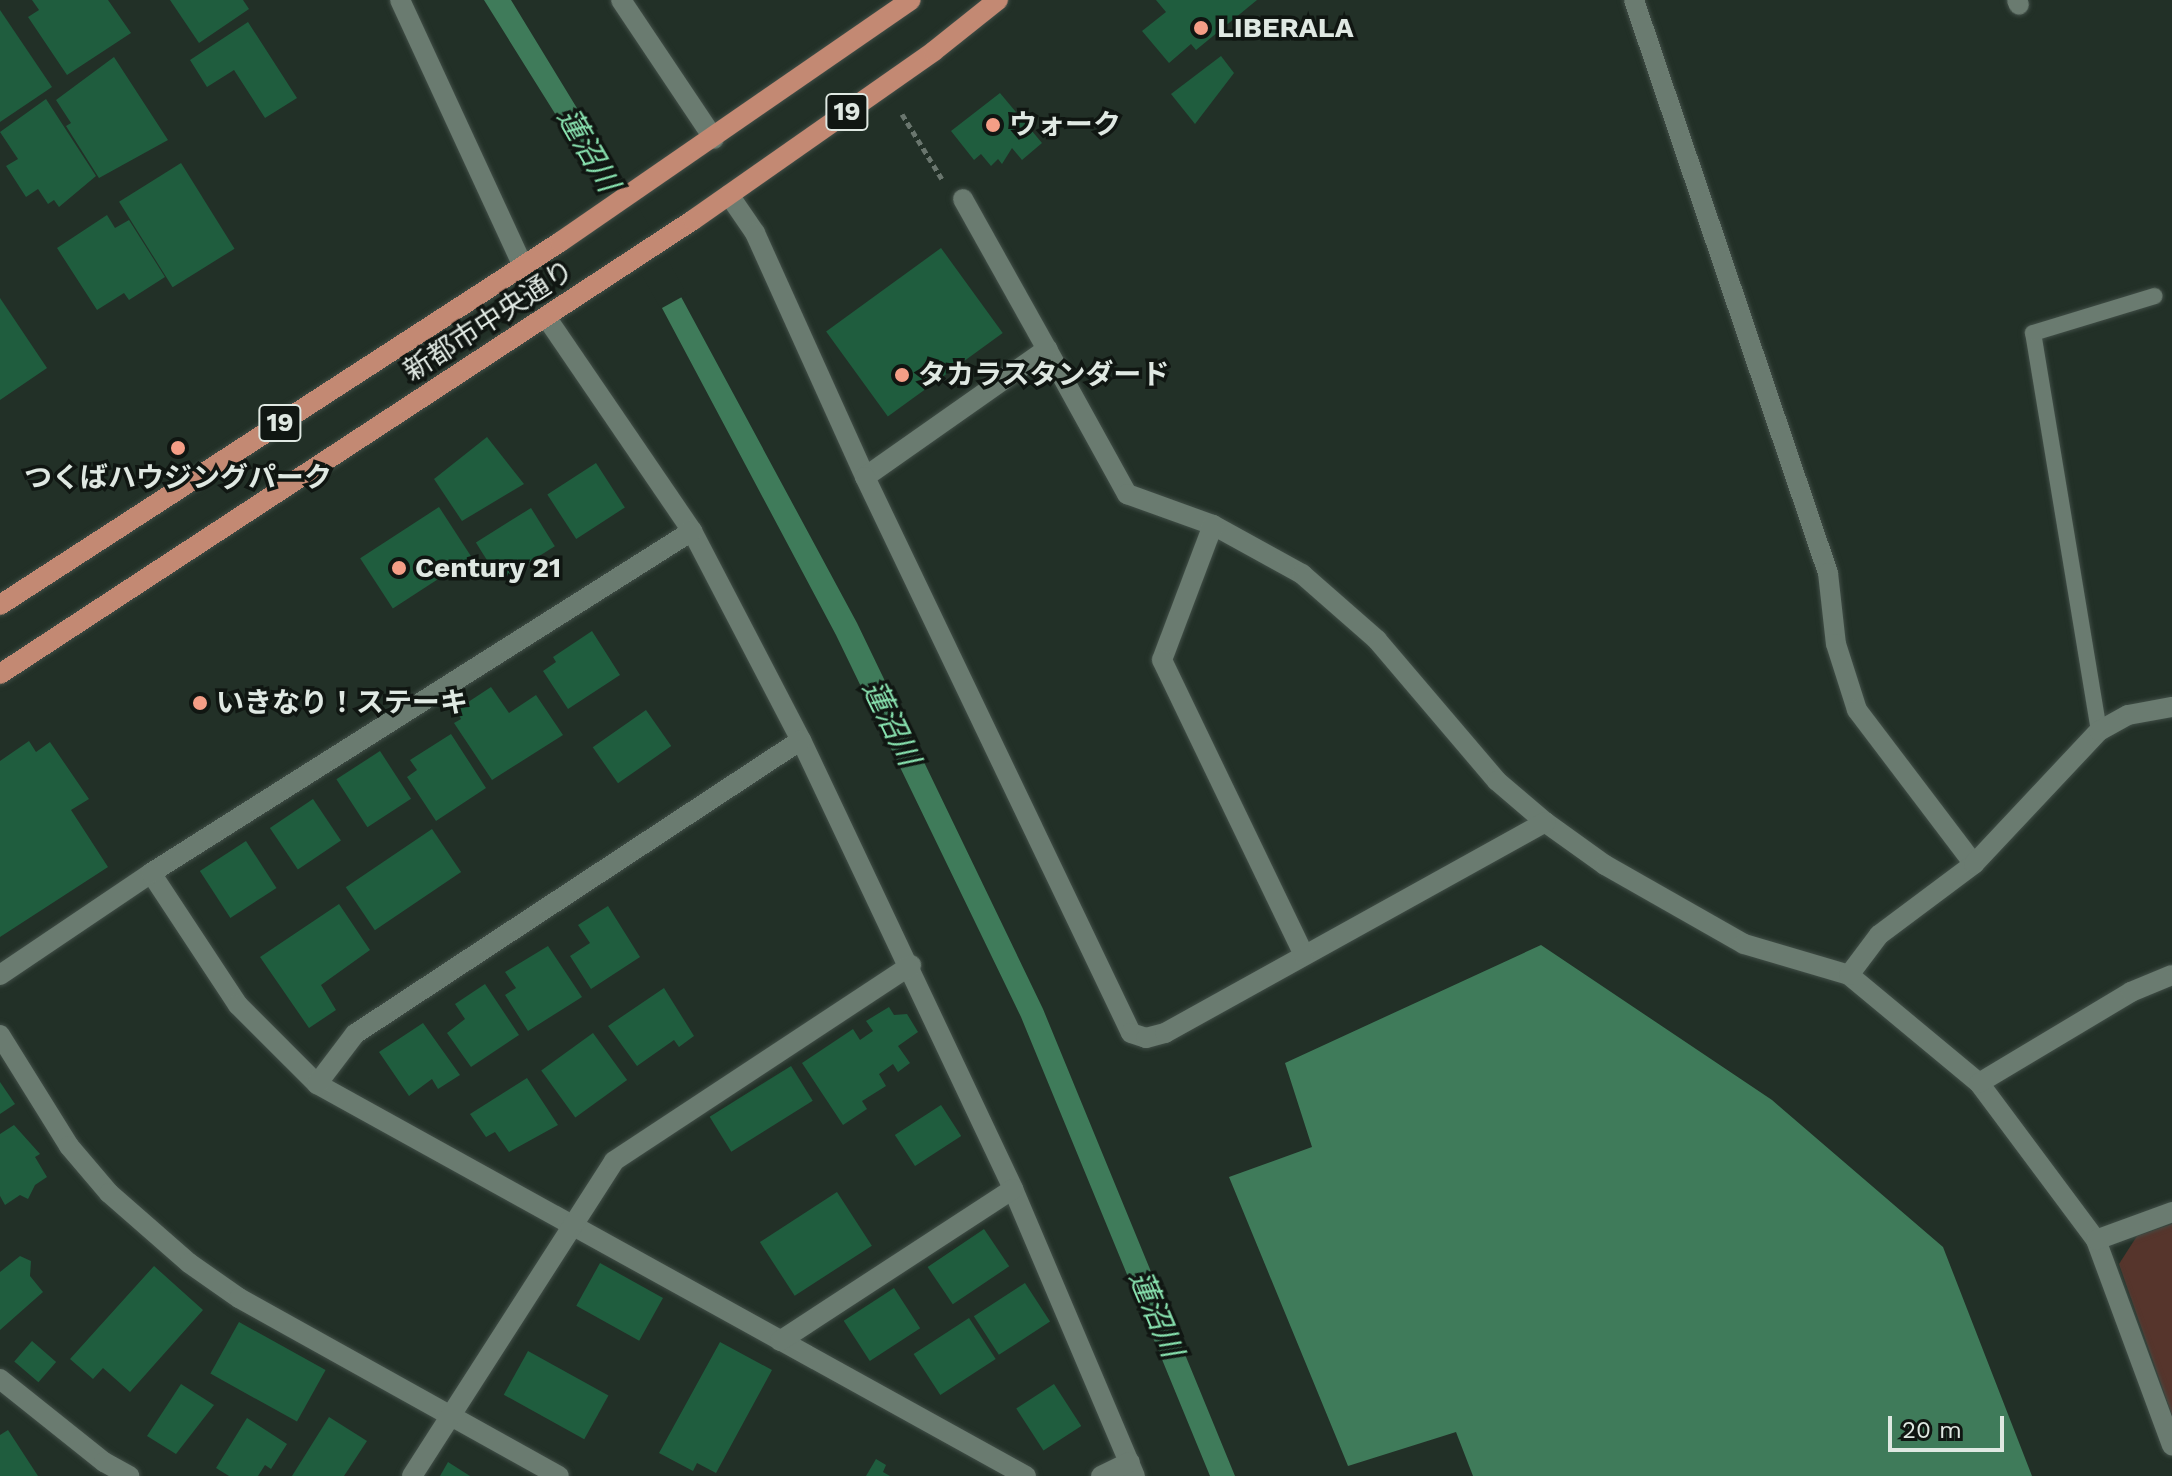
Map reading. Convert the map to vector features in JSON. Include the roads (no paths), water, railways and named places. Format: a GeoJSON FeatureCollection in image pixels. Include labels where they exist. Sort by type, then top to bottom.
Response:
{"type":"FeatureCollection","features":[{"type":"Feature","properties":{"kind":"main road","name":"新都市中央通り"},"geometry":{"type":"LineString","coordinates":[[0,605],[560,242],[714,139],[911,0]]}},
{"type":"Feature","properties":{"kind":"main road","name":"新都市中央通り"},"geometry":{"type":"LineString","coordinates":[[0,674],[693,220],[998,0]]}},
{"type":"Feature","properties":{"kind":"street"},"geometry":{"type":"LineString","coordinates":[[400,0],[523,266]]}},
{"type":"Feature","properties":{"kind":"street"},"geometry":{"type":"LineString","coordinates":[[621,0],[714,139]]}},
{"type":"Feature","properties":{"kind":"street"},"geometry":{"type":"LineString","coordinates":[[1634,0],[1828,573],[1836,644],[1857,710],[1974,864]]}},
{"type":"Feature","properties":{"kind":"street"},"geometry":{"type":"LineString","coordinates":[[729,195],[755,233],[865,477],[1131,1033],[1146,1038],[1165,1033],[1545,822]]}},
{"type":"Feature","properties":{"kind":"street"},"geometry":{"type":"LineString","coordinates":[[963,199],[1127,494],[1213,525],[1302,574],[1377,640],[1497,781],[1545,822],[1605,865],[1744,944],[1849,975],[1979,1083],[2096,1240],[2172,1445]]}},
{"type":"Feature","properties":{"kind":"street"},"geometry":{"type":"LineString","coordinates":[[546,317],[692,531],[801,740],[911,965],[1013,1189],[1132,1469],[1101,1476]]}},
{"type":"Feature","properties":{"kind":"street"},"geometry":{"type":"LineString","coordinates":[[865,477],[1047,349]]}},
{"type":"Feature","properties":{"kind":"street"},"geometry":{"type":"LineString","coordinates":[[1213,525],[1162,660],[1304,955]]}},
{"type":"Feature","properties":{"kind":"street"},"geometry":{"type":"LineString","coordinates":[[0,975],[151,873],[692,531]]}},
{"type":"Feature","properties":{"kind":"street"},"geometry":{"type":"LineString","coordinates":[[1849,975],[1879,935],[1974,864],[2099,731],[2128,715],[2172,707]]}},
{"type":"Feature","properties":{"kind":"street"},"geometry":{"type":"LineString","coordinates":[[317,1084],[355,1034],[801,740]]}},
{"type":"Feature","properties":{"kind":"street"},"geometry":{"type":"LineString","coordinates":[[151,873],[238,1005],[317,1084],[1026,1476]]}},
{"type":"Feature","properties":{"kind":"street"},"geometry":{"type":"LineString","coordinates":[[412,1476],[614,1161],[911,965]]}},
{"type":"Feature","properties":{"kind":"street"},"geometry":{"type":"LineString","coordinates":[[1979,1083],[2131,992],[2172,975]]}},
{"type":"Feature","properties":{"kind":"street"},"geometry":{"type":"LineString","coordinates":[[0,1035],[69,1146],[149,1231],[239,1298],[559,1476]]}},
{"type":"Feature","properties":{"kind":"street"},"geometry":{"type":"LineString","coordinates":[[780,1341],[1013,1189]]}},
{"type":"Feature","properties":{"kind":"street"},"geometry":{"type":"LineString","coordinates":[[2096,1240],[2172,1212]]}},
{"type":"Feature","properties":{"kind":"street"},"geometry":{"type":"LineString","coordinates":[[0,1379],[98,1469],[129,1476]]}},
{"type":"Feature","properties":{"kind":"lane"},"geometry":{"type":"LineString","coordinates":[[2099,731],[2033,333],[2155,296]]}},
{"type":"Feature","properties":{"kind":"water","name":"蓮沼川"},"geometry":{"type":"Polygon","coordinates":[[[484,0],[511,0],[597,141],[857,623],[1043,1009],[1235,1476],[1210,1476],[1021,1017],[836,635],[579,152],[484,0]]]}},
{"type":"Feature","properties":{"kind":"water"},"geometry":{"type":"Polygon","coordinates":[[[1541,945],[1772,1100],[1943,1247],[2032,1476],[1473,1476],[1456,1432],[1348,1466],[1229,1177],[1312,1147],[1285,1063],[1541,945]]]}},
{"type":"Feature","properties":{"kind":"place","name":"LIBERALA"},"geometry":{"type":"Point","coordinates":[1201,28]}},
{"type":"Feature","properties":{"kind":"place","name":"ウォーク"},"geometry":{"type":"Point","coordinates":[993,125]}},
{"type":"Feature","properties":{"kind":"place","name":"タカラスタンダード"},"geometry":{"type":"Point","coordinates":[902,375]}},
{"type":"Feature","properties":{"kind":"place","name":"つくばハウジングパーク"},"geometry":{"type":"Point","coordinates":[178,448]}},
{"type":"Feature","properties":{"kind":"place","name":"Century 21"},"geometry":{"type":"Point","coordinates":[399,568]}},
{"type":"Feature","properties":{"kind":"place","name":"いきなり！ステーキ"},"geometry":{"type":"Point","coordinates":[200,703]}}]}
